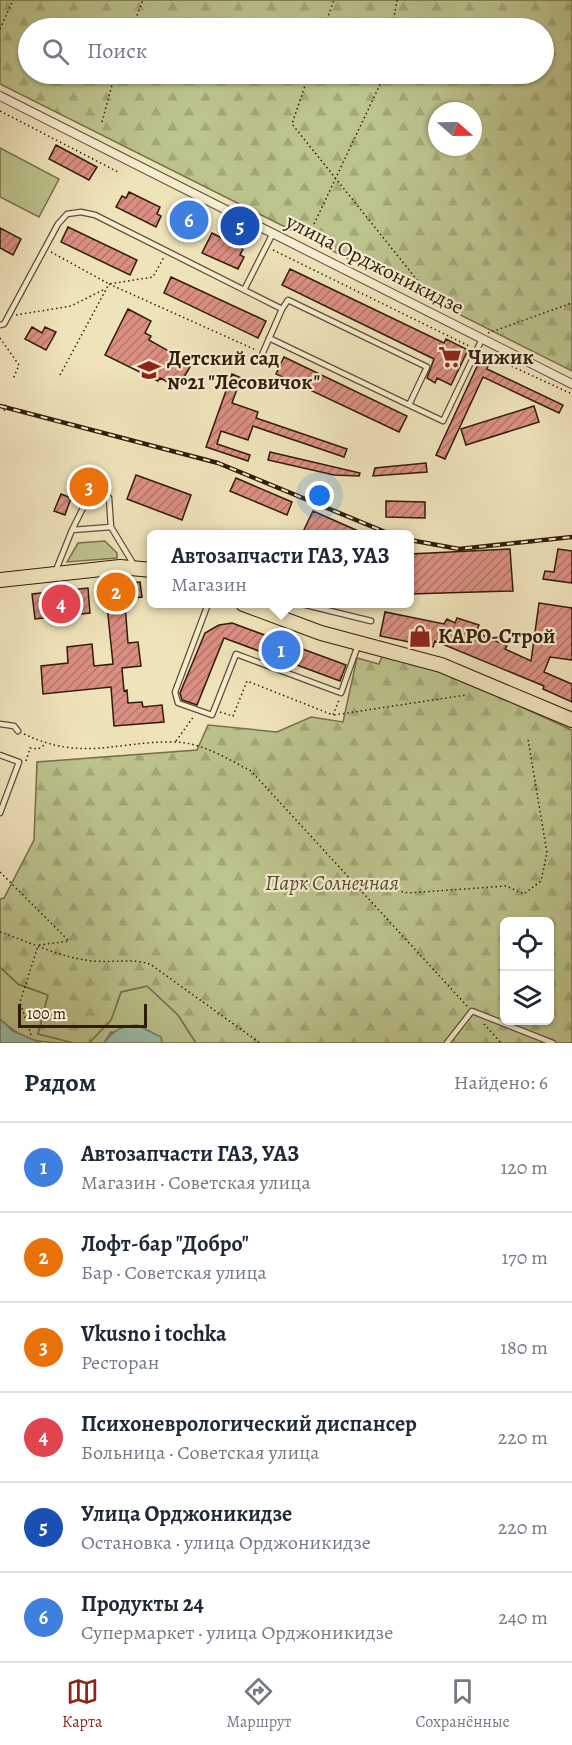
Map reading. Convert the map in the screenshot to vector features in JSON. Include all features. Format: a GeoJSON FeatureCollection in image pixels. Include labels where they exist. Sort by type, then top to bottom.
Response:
{"type":"FeatureCollection","features":[{"type":"Feature","properties":{"kind":"main road"},"geometry":{"type":"LineString","coordinates":[[0,580],[136,567],[147,569]]}},
{"type":"Feature","properties":{"kind":"main road"},"geometry":{"type":"LineString","coordinates":[[256,608],[321,633],[441,665],[572,720]]}},
{"type":"Feature","properties":{"kind":"street","name":"улица Орджоникидзе"},"geometry":{"type":"LineString","coordinates":[[0,96],[572,384]]}},
{"type":"Feature","properties":{"kind":"lane"},"geometry":{"type":"LineString","coordinates":[[0,326],[9,316],[45,249],[67,214],[81,212],[95,215],[282,309]]}},
{"type":"Feature","properties":{"kind":"lane"},"geometry":{"type":"LineString","coordinates":[[244,290],[273,233]]}},
{"type":"Feature","properties":{"kind":"lane"},"geometry":{"type":"LineString","coordinates":[[261,355],[288,300],[427,367],[409,405]]}},
{"type":"Feature","properties":{"kind":"lane"},"geometry":{"type":"LineString","coordinates":[[269,338],[443,421],[477,350],[480,338]]}},
{"type":"Feature","properties":{"kind":"lane"},"geometry":{"type":"LineString","coordinates":[[55,574],[72,530],[87,500],[109,498],[111,527],[136,567]]}},
{"type":"Feature","properties":{"kind":"lane"},"geometry":{"type":"LineString","coordinates":[[72,530],[111,527]]}},
{"type":"Feature","properties":{"kind":"lane"},"geometry":{"type":"LineString","coordinates":[[206,608],[175,692],[178,704],[212,715],[236,654],[341,693],[359,643]]}},
{"type":"Feature","properties":{"kind":"lane"},"geometry":{"type":"LineString","coordinates":[[321,608],[371,621]]}},
{"type":"Feature","properties":{"kind":"lane"},"geometry":{"type":"LineString","coordinates":[[0,724],[14,726],[18,731]]}},
{"type":"Feature","properties":{"kind":"lane"},"geometry":{"type":"LineString","coordinates":[[0,755],[19,762],[0,813]]}},
{"type":"Feature","properties":{"kind":"lane"},"geometry":{"type":"LineString","coordinates":[[447,1043],[472,1011],[553,1043]]}},
{"type":"Feature","properties":{"kind":"path"},"geometry":{"type":"LineString","coordinates":[[0,29],[13,0]]}},
{"type":"Feature","properties":{"kind":"path"},"geometry":{"type":"LineString","coordinates":[[136,18],[143,0]]}},
{"type":"Feature","properties":{"kind":"path"},"geometry":{"type":"LineString","coordinates":[[328,18],[334,0]]}},
{"type":"Feature","properties":{"kind":"path"},"geometry":{"type":"LineString","coordinates":[[394,18],[398,0]]}},
{"type":"Feature","properties":{"kind":"path"},"geometry":{"type":"LineString","coordinates":[[102,122],[112,84]]}},
{"type":"Feature","properties":{"kind":"path"},"geometry":{"type":"LineString","coordinates":[[306,84],[292,124],[440,309]]}},
{"type":"Feature","properties":{"kind":"path"},"geometry":{"type":"LineString","coordinates":[[314,224],[380,84]]}},
{"type":"Feature","properties":{"kind":"path"},"geometry":{"type":"LineString","coordinates":[[0,111],[118,172]]}},
{"type":"Feature","properties":{"kind":"path"},"geometry":{"type":"LineString","coordinates":[[267,247],[572,394]]}},
{"type":"Feature","properties":{"kind":"path"},"geometry":{"type":"LineString","coordinates":[[45,249],[109,284],[261,355]]}},
{"type":"Feature","properties":{"kind":"path"},"geometry":{"type":"LineString","coordinates":[[60,375],[109,284],[153,277],[167,251]]}},
{"type":"Feature","properties":{"kind":"path"},"geometry":{"type":"LineString","coordinates":[[9,316],[71,306],[106,289]]}},
{"type":"Feature","properties":{"kind":"path"},"geometry":{"type":"LineString","coordinates":[[480,338],[513,322],[572,303]]}},
{"type":"Feature","properties":{"kind":"path"},"geometry":{"type":"LineString","coordinates":[[0,338],[19,364],[13,379]]}},
{"type":"Feature","properties":{"kind":"path"},"geometry":{"type":"LineString","coordinates":[[214,710],[234,716],[247,681],[333,715],[466,695]]}},
{"type":"Feature","properties":{"kind":"path"},"geometry":{"type":"LineString","coordinates":[[333,715],[341,693]]}},
{"type":"Feature","properties":{"kind":"path"},"geometry":{"type":"LineString","coordinates":[[175,742],[198,710]]}},
{"type":"Feature","properties":{"kind":"path"},"geometry":{"type":"LineString","coordinates":[[18,731],[47,742],[85,750],[175,742],[217,753],[251,771],[501,1043]]}},
{"type":"Feature","properties":{"kind":"path"},"geometry":{"type":"LineString","coordinates":[[352,881],[408,893],[506,886],[524,894],[541,881],[547,854],[528,739]]}},
{"type":"Feature","properties":{"kind":"path"},"geometry":{"type":"LineString","coordinates":[[19,762],[25,764],[30,748],[38,749],[47,742]]}},
{"type":"Feature","properties":{"kind":"path"},"geometry":{"type":"LineString","coordinates":[[0,872],[69,941],[38,945]]}},
{"type":"Feature","properties":{"kind":"path"},"geometry":{"type":"LineString","coordinates":[[0,932],[94,961],[136,960],[150,964],[260,1043]]}},
{"type":"Feature","properties":{"kind":"path"},"geometry":{"type":"LineString","coordinates":[[31,1035],[20,1002],[38,945]]}},
{"type":"Feature","properties":{"kind":"green space"},"geometry":{"type":"Polygon","coordinates":[[[0,0],[572,0],[572,371],[0,84],[0,0]]]}},
{"type":"Feature","properties":{"kind":"green space"},"geometry":{"type":"Polygon","coordinates":[[[0,148],[59,179],[39,217],[0,197],[0,148]]]}},
{"type":"Feature","properties":{"kind":"green space"},"geometry":{"type":"Polygon","coordinates":[[[105,541],[117,553],[117,558],[67,562],[78,543],[105,541]]]}},
{"type":"Feature","properties":{"kind":"green space","name":"Парк Солнечная"},"geometry":{"type":"Polygon","coordinates":[[[383,654],[446,673],[572,730],[572,1043],[196,1043],[178,1015],[147,986],[121,992],[111,1020],[89,1043],[74,1043],[38,1034],[48,995],[18,984],[0,967],[0,899],[4,898],[34,840],[37,762],[197,750],[208,725],[277,732],[311,717],[343,722],[357,658],[379,664],[383,654]]]}},
{"type":"Feature","properties":{"kind":"green space"},"geometry":{"type":"Polygon","coordinates":[[[0,967],[18,984],[48,995],[38,1034],[74,1043],[34,1040],[18,1033],[0,1019],[0,967]]]}},
{"type":"Feature","properties":{"kind":"green space"},"geometry":{"type":"Polygon","coordinates":[[[147,986],[178,1015],[196,1043],[162,1043],[161,1037],[111,1032],[104,1043],[89,1043],[111,1020],[121,992],[147,986]]]}},
{"type":"Feature","properties":{"kind":"shaded area"},"geometry":{"type":"Polygon","coordinates":[[[0,1019],[13,1031],[41,1043],[0,1043],[0,1019]]]}},
{"type":"Feature","properties":{"kind":"shaded area"},"geometry":{"type":"Polygon","coordinates":[[[137,1025],[161,1037],[162,1043],[104,1043],[118,1030],[137,1025]]]}},
{"type":"Feature","properties":{"kind":"building"},"geometry":{"type":"Polygon","coordinates":[[[56,145],[97,167],[89,180],[49,159],[56,145]]]}},
{"type":"Feature","properties":{"kind":"building"},"geometry":{"type":"Polygon","coordinates":[[[129,192],[160,207],[157,214],[161,216],[156,227],[116,207],[122,196],[126,198],[129,192]]]}},
{"type":"Feature","properties":{"kind":"building"},"geometry":{"type":"Polygon","coordinates":[[[180,208],[193,211],[203,219],[201,235],[173,221],[176,216],[174,214],[180,208]]]}},
{"type":"Feature","properties":{"kind":"building"},"geometry":{"type":"Polygon","coordinates":[[[68,227],[137,260],[130,275],[61,242],[68,227]]]}},
{"type":"Feature","properties":{"kind":"building"},"geometry":{"type":"Polygon","coordinates":[[[0,228],[21,239],[13,255],[0,248],[0,228]]]}},
{"type":"Feature","properties":{"kind":"building"},"geometry":{"type":"Polygon","coordinates":[[[212,233],[243,249],[240,255],[244,257],[238,269],[202,253],[212,233]]]}},
{"type":"Feature","properties":{"kind":"building"},"geometry":{"type":"Polygon","coordinates":[[[290,269],[444,343],[446,339],[468,350],[451,385],[437,378],[435,383],[427,378],[434,359],[282,285],[290,269]]]}},
{"type":"Feature","properties":{"kind":"building"},"geometry":{"type":"Polygon","coordinates":[[[171,277],[266,321],[258,338],[164,293],[171,277]]]}},
{"type":"Feature","properties":{"kind":"building"},"geometry":{"type":"Polygon","coordinates":[[[128,309],[151,321],[145,333],[151,336],[149,340],[174,354],[172,358],[190,367],[178,387],[160,378],[158,381],[105,355],[128,309]]]}},
{"type":"Feature","properties":{"kind":"building"},"geometry":{"type":"Polygon","coordinates":[[[32,327],[42,333],[45,327],[56,332],[46,350],[25,339],[32,327]]]}},
{"type":"Feature","properties":{"kind":"building"},"geometry":{"type":"Polygon","coordinates":[[[284,357],[407,416],[399,432],[276,374],[284,357]]]}},
{"type":"Feature","properties":{"kind":"building"},"geometry":{"type":"Polygon","coordinates":[[[479,362],[488,366],[487,369],[563,405],[559,413],[483,377],[445,459],[436,455],[479,362]]]}},
{"type":"Feature","properties":{"kind":"building"},"geometry":{"type":"Polygon","coordinates":[[[232,374],[241,378],[232,403],[258,412],[256,418],[347,449],[344,457],[253,426],[248,440],[221,431],[217,444],[250,455],[248,461],[206,447],[232,374]]]}},
{"type":"Feature","properties":{"kind":"building"},"geometry":{"type":"Polygon","coordinates":[[[534,406],[539,422],[466,445],[461,429],[534,406]]]}},
{"type":"Feature","properties":{"kind":"building"},"geometry":{"type":"Polygon","coordinates":[[[270,452],[360,473],[359,476],[334,475],[268,460],[270,452]]]}},
{"type":"Feature","properties":{"kind":"building"},"geometry":{"type":"Polygon","coordinates":[[[426,463],[427,472],[373,476],[375,468],[426,463]]]}},
{"type":"Feature","properties":{"kind":"building"},"geometry":{"type":"Polygon","coordinates":[[[136,475],[191,495],[182,520],[127,499],[136,475]]]}},
{"type":"Feature","properties":{"kind":"building"},"geometry":{"type":"Polygon","coordinates":[[[100,477],[100,480],[105,479],[103,494],[94,495],[94,488],[85,489],[85,478],[100,477]]]}},
{"type":"Feature","properties":{"kind":"building"},"geometry":{"type":"Polygon","coordinates":[[[236,478],[292,502],[287,515],[230,491],[236,478]]]}},
{"type":"Feature","properties":{"kind":"building"},"geometry":{"type":"Polygon","coordinates":[[[61,494],[71,498],[65,515],[54,511],[61,494]]]}},
{"type":"Feature","properties":{"kind":"building"},"geometry":{"type":"Polygon","coordinates":[[[386,501],[425,502],[425,518],[386,517],[386,501]]]}},
{"type":"Feature","properties":{"kind":"building"},"geometry":{"type":"Polygon","coordinates":[[[313,511],[356,530],[304,530],[313,511]]]}},
{"type":"Feature","properties":{"kind":"building"},"geometry":{"type":"Polygon","coordinates":[[[510,549],[513,591],[414,594],[414,554],[510,549]]]}},
{"type":"Feature","properties":{"kind":"building"},"geometry":{"type":"Polygon","coordinates":[[[558,549],[572,551],[572,583],[543,579],[545,571],[554,572],[558,549]]]}},
{"type":"Feature","properties":{"kind":"building"},"geometry":{"type":"Polygon","coordinates":[[[140,582],[142,597],[133,598],[133,604],[125,604],[128,643],[138,642],[141,666],[122,668],[124,691],[127,690],[128,703],[142,702],[143,707],[162,705],[164,722],[114,726],[111,687],[43,694],[41,666],[68,663],[67,647],[92,644],[94,666],[113,664],[105,586],[140,582]]]}},
{"type":"Feature","properties":{"kind":"building"},"geometry":{"type":"Polygon","coordinates":[[[88,588],[90,613],[35,619],[32,594],[88,588]]]}},
{"type":"Feature","properties":{"kind":"building"},"geometry":{"type":"Polygon","coordinates":[[[539,603],[572,608],[572,660],[550,657],[544,672],[572,684],[572,702],[543,689],[544,686],[435,641],[433,647],[380,636],[385,612],[444,624],[447,619],[455,623],[457,618],[479,625],[476,632],[507,646],[505,649],[531,661],[539,603]]]}},
{"type":"Feature","properties":{"kind":"building"},"geometry":{"type":"Polygon","coordinates":[[[232,623],[346,665],[340,681],[224,638],[197,705],[182,700],[180,693],[205,633],[219,625],[232,623]]]}},
{"type":"Feature","properties":{"kind":"railway"},"geometry":{"type":"LineString","coordinates":[[0,406],[218,463],[380,530]]}},
{"type":"Feature","properties":{"kind":"railway"},"geometry":{"type":"LineString","coordinates":[[414,541],[459,549],[572,537]]}},
{"type":"Feature","properties":{"kind":"place","name":"Продукты 24"},"geometry":{"type":"Point","coordinates":[189,220]}},
{"type":"Feature","properties":{"kind":"place","name":"Улица Орджоникидзе"},"geometry":{"type":"Point","coordinates":[240,226]}},
{"type":"Feature","properties":{"kind":"place","name":"Чижик"},"geometry":{"type":"Point","coordinates":[450,357]}},
{"type":"Feature","properties":{"kind":"place","name":"Детский сад №21 \"Лесовичок\""},"geometry":{"type":"Point","coordinates":[149,370]}},
{"type":"Feature","properties":{"kind":"place","name":"Vkusno i tochka"},"geometry":{"type":"Point","coordinates":[89,487]}},
{"type":"Feature","properties":{"kind":"place","name":"Лофт-бар \"Добро\""},"geometry":{"type":"Point","coordinates":[116,592]}},
{"type":"Feature","properties":{"kind":"place","name":"Психоневрологический диспансер"},"geometry":{"type":"Point","coordinates":[61,604]}},
{"type":"Feature","properties":{"kind":"place","name":"КАРО-Строй"},"geometry":{"type":"Point","coordinates":[420,636]}},
{"type":"Feature","properties":{"kind":"place","name":"Автозапчасти ГАЗ, УАЗ"},"geometry":{"type":"Point","coordinates":[281,650]}}]}
